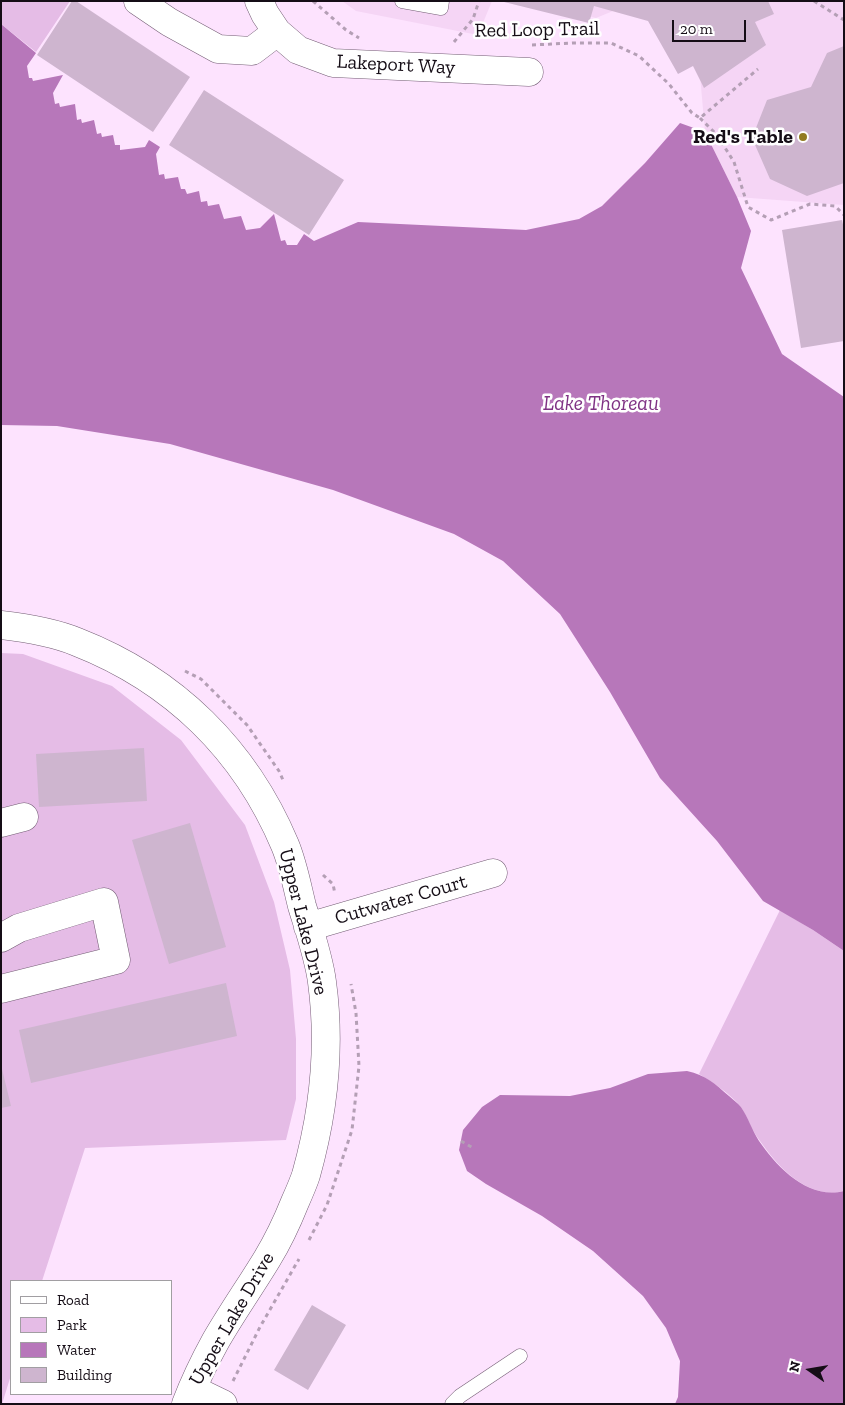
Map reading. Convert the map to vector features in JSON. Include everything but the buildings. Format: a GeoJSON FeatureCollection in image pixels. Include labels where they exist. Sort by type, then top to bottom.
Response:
{"type":"FeatureCollection","features":[{"type":"Feature","properties":{"kind":"street"},"geometry":{"type":"LineString","coordinates":[[138,1],[170,22],[218,49],[252,51],[277,32]]}},
{"type":"Feature","properties":{"kind":"street","name":"Lakeport Way"},"geometry":{"type":"LineString","coordinates":[[259,1],[277,32],[298,50],[333,63],[529,72]]}},
{"type":"Feature","properties":{"kind":"street","name":"Upper Lake Drive"},"geometry":{"type":"LineString","coordinates":[[1,624],[32,629],[76,641],[117,660],[170,694],[211,730],[240,765],[265,802],[286,847],[322,979],[326,1031],[325,1080],[318,1131],[305,1178],[286,1224],[269,1257],[215,1341],[189,1396]]}},
{"type":"Feature","properties":{"kind":"street","name":"Cutwater Court"},"geometry":{"type":"LineString","coordinates":[[308,927],[493,873]]}},
{"type":"Feature","properties":{"kind":"street"},"geometry":{"type":"LineString","coordinates":[[1,938],[19,928],[104,902],[116,960],[1,989]]}},
{"type":"Feature","properties":{"kind":"street"},"geometry":{"type":"LineString","coordinates":[[189,1396],[223,1404]]}},
{"type":"Feature","properties":{"kind":"lane"},"geometry":{"type":"LineString","coordinates":[[402,1],[441,8],[442,1]]}},
{"type":"Feature","properties":{"kind":"lane"},"geometry":{"type":"LineString","coordinates":[[452,1404],[460,1396],[520,1356]]}},
{"type":"Feature","properties":{"kind":"path"},"geometry":{"type":"LineString","coordinates":[[313,1],[346,30],[361,38]]}},
{"type":"Feature","properties":{"kind":"path","name":"Red Loop Trail"},"geometry":{"type":"LineString","coordinates":[[458,47],[450,47],[473,19],[478,1]]}},
{"type":"Feature","properties":{"kind":"path"},"geometry":{"type":"LineString","coordinates":[[814,1],[844,20]]}},
{"type":"Feature","properties":{"kind":"path","name":"Red Loop Trail"},"geometry":{"type":"LineString","coordinates":[[526,46],[611,43],[639,56],[669,84],[692,113],[700,118],[717,135],[734,162],[748,207],[771,220],[810,204],[835,206],[844,215]]}},
{"type":"Feature","properties":{"kind":"path"},"geometry":{"type":"LineString","coordinates":[[700,118],[758,69]]}},
{"type":"Feature","properties":{"kind":"path"},"geometry":{"type":"LineString","coordinates":[[461,1141],[473,1148]]}},
{"type":"Feature","properties":{"kind":"shaded area"},"geometry":{"type":"Polygon","coordinates":[[[342,1],[492,1],[478,35],[356,11],[342,1]]]}},
{"type":"Feature","properties":{"kind":"shaded area"},"geometry":{"type":"Polygon","coordinates":[[[526,1],[844,1],[844,205],[737,197],[705,132],[700,75],[668,20],[618,9],[596,18],[526,1]]]}},
{"type":"Feature","properties":{"kind":"green space"},"geometry":{"type":"Polygon","coordinates":[[[1,1],[70,1],[36,52],[1,24],[1,1]]]}},
{"type":"Feature","properties":{"kind":"green space"},"geometry":{"type":"Polygon","coordinates":[[[1,653],[23,654],[112,686],[181,740],[245,825],[274,902],[290,970],[296,1039],[296,1099],[286,1140],[85,1148],[42,1280],[10,1280],[10,1378],[2,1404],[1,653]]]}},
{"type":"Feature","properties":{"kind":"green space"},"geometry":{"type":"Polygon","coordinates":[[[780,910],[844,951],[844,1191],[831,1193],[818,1191],[806,1186],[785,1171],[757,1137],[741,1107],[733,1098],[699,1074],[780,910]]]}},
{"type":"Feature","properties":{"kind":"water","name":"Lake Thoreau"},"geometry":{"type":"Polygon","coordinates":[[[1,24],[36,53],[27,66],[29,78],[32,78],[33,81],[63,75],[53,93],[55,104],[59,103],[60,107],[75,104],[77,120],[81,119],[82,123],[94,120],[97,134],[101,133],[102,137],[113,135],[115,145],[120,145],[120,150],[145,147],[149,140],[160,147],[156,154],[159,175],[164,174],[165,179],[178,177],[181,189],[185,189],[187,194],[199,191],[201,202],[207,201],[208,206],[219,204],[224,219],[241,216],[246,230],[260,228],[274,214],[281,241],[285,240],[287,245],[297,245],[304,234],[314,241],[358,222],[526,230],[579,219],[602,206],[645,163],[680,123],[705,132],[737,197],[751,231],[741,268],[782,354],[844,397],[844,951],[813,930],[763,901],[717,841],[660,778],[610,692],[560,614],[503,561],[454,534],[333,490],[170,444],[57,426],[1,425],[1,24]]]}},
{"type":"Feature","properties":{"kind":"water"},"geometry":{"type":"Polygon","coordinates":[[[687,1071],[710,1080],[738,1104],[759,1141],[784,1171],[806,1186],[818,1191],[831,1193],[844,1191],[844,1404],[675,1404],[678,1397],[680,1361],[666,1328],[643,1296],[593,1251],[542,1216],[467,1171],[459,1150],[463,1130],[482,1107],[500,1095],[570,1096],[610,1088],[648,1074],[687,1071]]]}},
{"type":"Feature","properties":{"kind":"place","name":"Red's Table"},"geometry":{"type":"Point","coordinates":[803,137]}}]}
